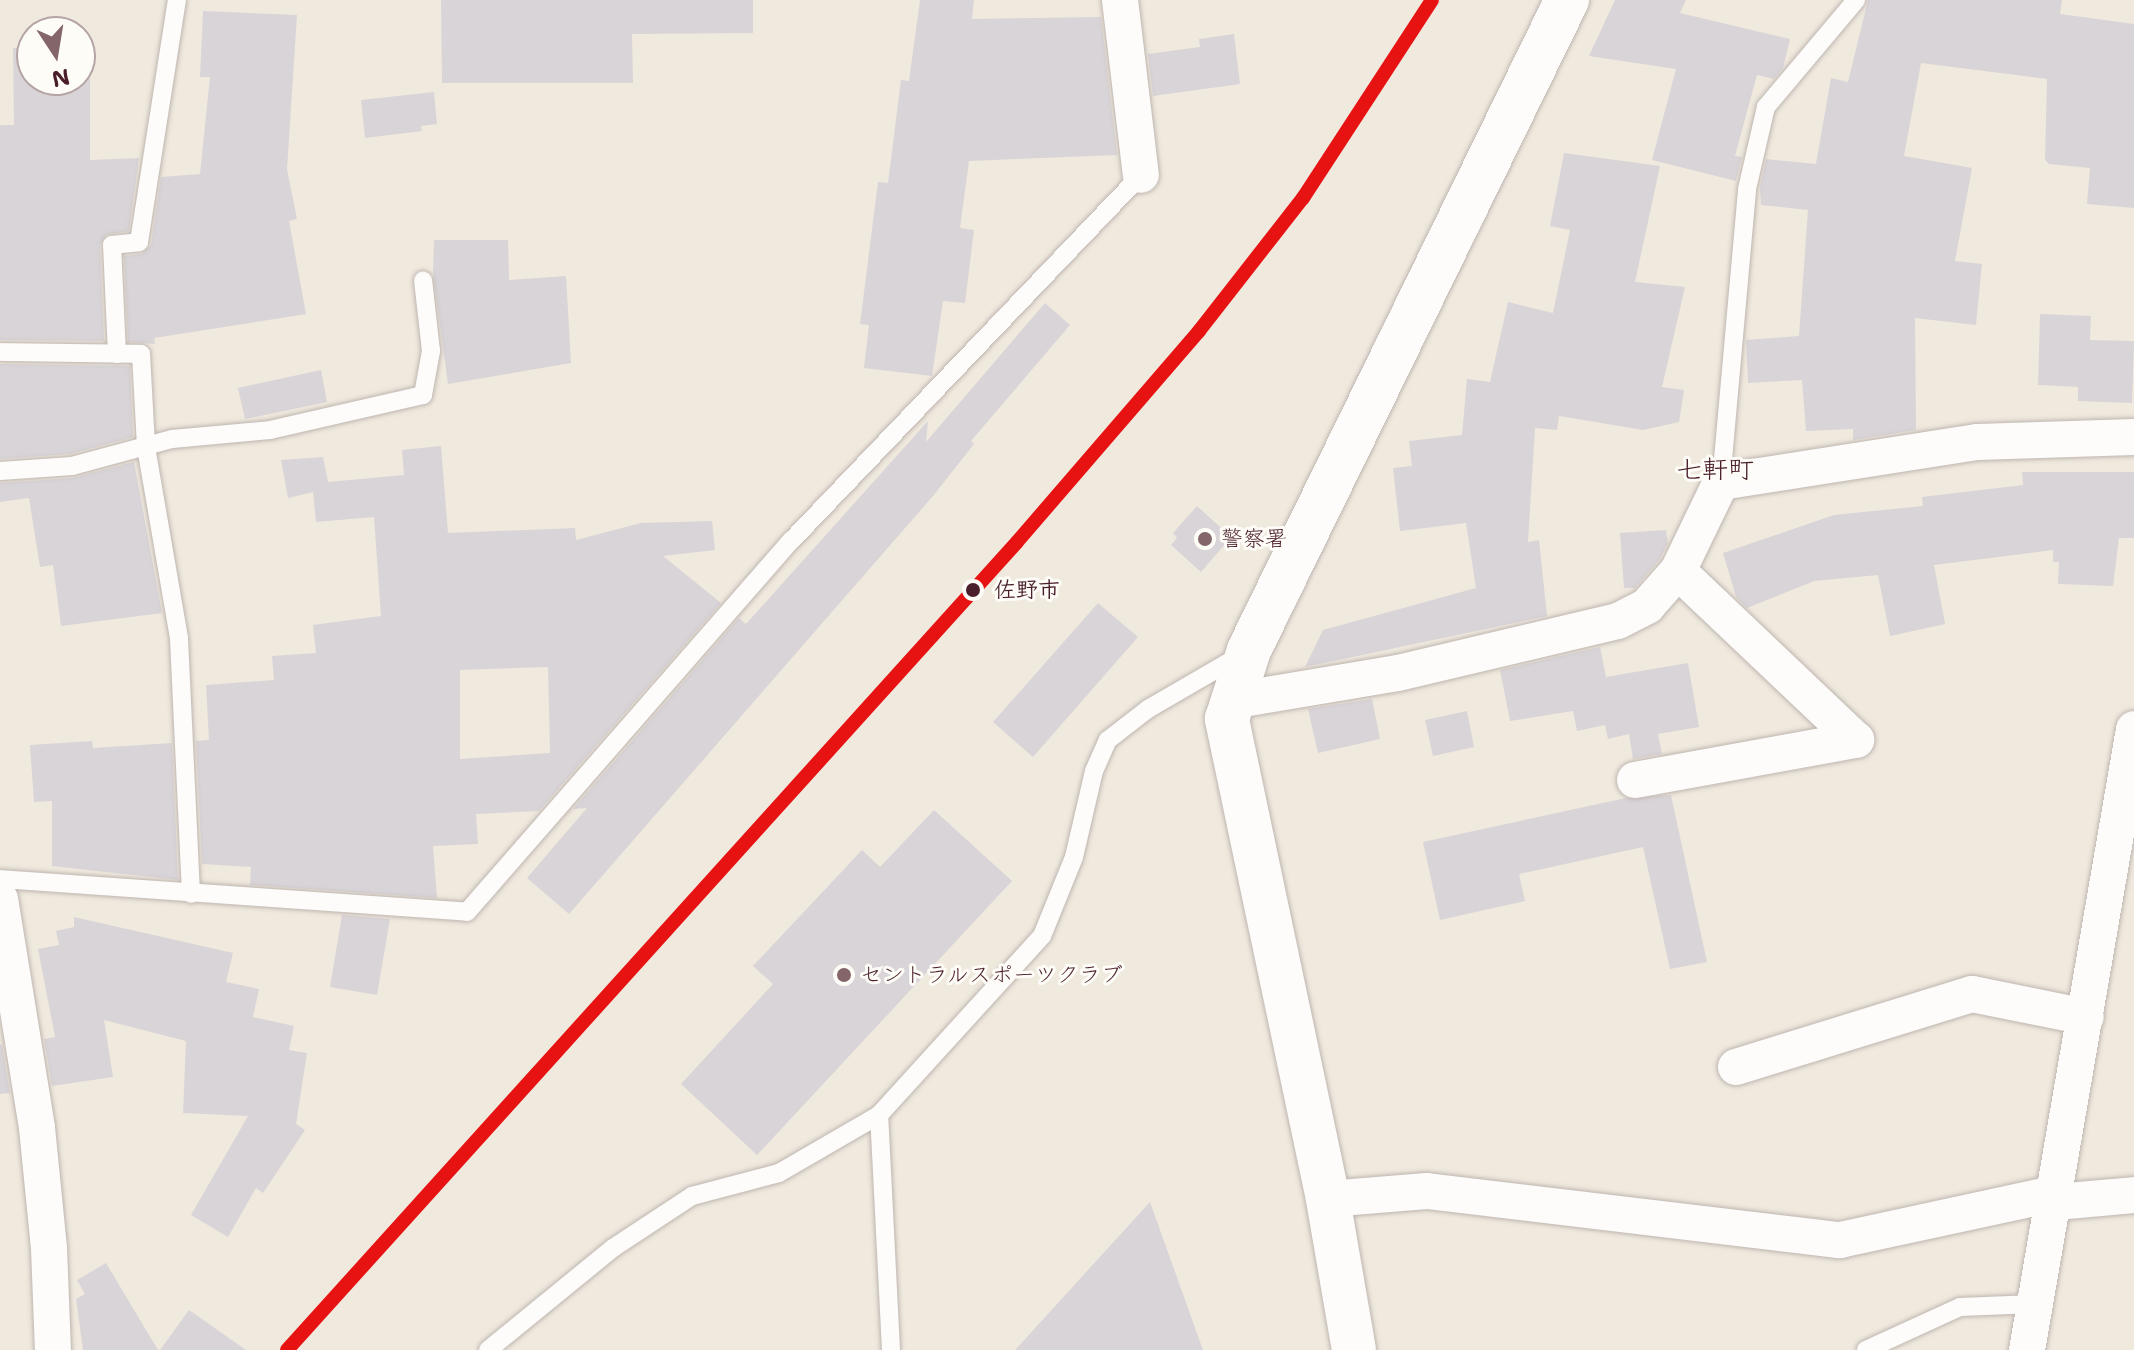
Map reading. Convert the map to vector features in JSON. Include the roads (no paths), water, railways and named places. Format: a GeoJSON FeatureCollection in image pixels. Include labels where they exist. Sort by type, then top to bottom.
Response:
{"type":"FeatureCollection","features":[{"type":"Feature","properties":{"kind":"street"},"geometry":{"type":"LineString","coordinates":[[1120,0],[1141,175]]}},
{"type":"Feature","properties":{"kind":"street"},"geometry":{"type":"LineString","coordinates":[[1354,1350],[1328,1199],[1227,719],[1249,650],[1567,0]]}},
{"type":"Feature","properties":{"kind":"street"},"geometry":{"type":"LineString","coordinates":[[1231,701],[1398,673],[1618,621],[1647,606],[1678,571],[1721,482],[1977,442],[2134,437]]}},
{"type":"Feature","properties":{"kind":"street"},"geometry":{"type":"LineString","coordinates":[[1635,780],[1856,740],[1678,571]]}},
{"type":"Feature","properties":{"kind":"street"},"geometry":{"type":"LineString","coordinates":[[2027,1350],[2056,1197],[2134,729]]}},
{"type":"Feature","properties":{"kind":"street"},"geometry":{"type":"LineString","coordinates":[[0,899],[8,992],[49,1248],[53,1350]]}},
{"type":"Feature","properties":{"kind":"street"},"geometry":{"type":"LineString","coordinates":[[1736,1067],[1972,994],[2086,1017]]}},
{"type":"Feature","properties":{"kind":"street"},"geometry":{"type":"LineString","coordinates":[[1328,1199],[1427,1191],[1840,1240],[2056,1197],[2134,1195]]}},
{"type":"Feature","properties":{"kind":"lane"},"geometry":{"type":"LineString","coordinates":[[117,354],[112,245],[139,242],[177,0]]}},
{"type":"Feature","properties":{"kind":"lane"},"geometry":{"type":"LineString","coordinates":[[1721,482],[1747,189],[1766,107],[1856,0]]}},
{"type":"Feature","properties":{"kind":"lane"},"geometry":{"type":"LineString","coordinates":[[0,879],[467,912],[792,540],[1141,175]]}},
{"type":"Feature","properties":{"kind":"lane"},"geometry":{"type":"LineString","coordinates":[[0,471],[72,466],[172,439],[270,430],[423,395],[431,351],[423,280]]}},
{"type":"Feature","properties":{"kind":"lane"},"geometry":{"type":"LineString","coordinates":[[0,352],[141,354],[146,447],[179,639],[191,894]]}},
{"type":"Feature","properties":{"kind":"lane"},"geometry":{"type":"LineString","coordinates":[[488,1350],[613,1248],[692,1196],[779,1173],[879,1115],[1042,936],[1074,857],[1094,771],[1108,740],[1148,709],[1249,650]]}},
{"type":"Feature","properties":{"kind":"lane"},"geometry":{"type":"LineString","coordinates":[[879,1115],[891,1350]]}},
{"type":"Feature","properties":{"kind":"lane"},"geometry":{"type":"LineString","coordinates":[[1866,1350],[1960,1307],[2035,1304]]}},
{"type":"Feature","properties":{"kind":"place","name":"警察署"},"geometry":{"type":"Point","coordinates":[1205,539]}},
{"type":"Feature","properties":{"kind":"place","name":"佐野市"},"geometry":{"type":"Point","coordinates":[973,590]}},
{"type":"Feature","properties":{"kind":"place","name":"セントラルスポーツクラブ"},"geometry":{"type":"Point","coordinates":[844,975]}},
{"type":"Feature","properties":{"kind":"district","name":"七軒町"},"geometry":{"type":"Point","coordinates":[1715,469]}}]}
